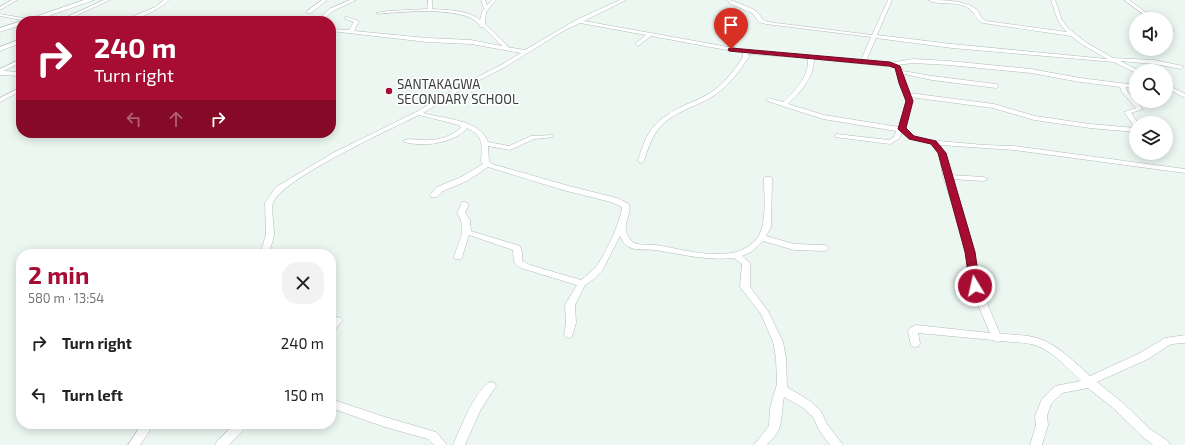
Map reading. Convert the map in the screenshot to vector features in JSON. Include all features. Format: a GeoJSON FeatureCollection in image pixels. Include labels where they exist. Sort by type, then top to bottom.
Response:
{"type":"FeatureCollection","features":[{"type":"Feature","properties":{"kind":"street"},"geometry":{"type":"LineString","coordinates":[[0,9],[15,0]]}},
{"type":"Feature","properties":{"kind":"street"},"geometry":{"type":"LineString","coordinates":[[41,16],[91,0]]}},
{"type":"Feature","properties":{"kind":"street"},"geometry":{"type":"LineString","coordinates":[[71,16],[108,0]]}},
{"type":"Feature","properties":{"kind":"street"},"geometry":{"type":"LineString","coordinates":[[137,16],[157,8],[168,0]]}},
{"type":"Feature","properties":{"kind":"street"},"geometry":{"type":"LineString","coordinates":[[309,12],[325,0]]}},
{"type":"Feature","properties":{"kind":"street"},"geometry":{"type":"LineString","coordinates":[[324,16],[332,10],[354,0]]}},
{"type":"Feature","properties":{"kind":"street"},"geometry":{"type":"LineString","coordinates":[[430,0],[430,10]]}},
{"type":"Feature","properties":{"kind":"street"},"geometry":{"type":"LineString","coordinates":[[483,0],[486,9]]}},
{"type":"Feature","properties":{"kind":"street"},"geometry":{"type":"LineString","coordinates":[[482,26],[482,16],[494,0]]}},
{"type":"Feature","properties":{"kind":"street"},"geometry":{"type":"LineString","coordinates":[[266,249],[270,235],[269,203],[272,196],[279,189],[335,154],[418,113],[578,21],[624,0]]}},
{"type":"Feature","properties":{"kind":"street"},"geometry":{"type":"LineString","coordinates":[[730,0],[754,12],[764,22],[952,46],[1154,62],[1181,67]]}},
{"type":"Feature","properties":{"kind":"street"},"geometry":{"type":"LineString","coordinates":[[863,61],[875,37],[890,0]]}},
{"type":"Feature","properties":{"kind":"street"},"geometry":{"type":"LineString","coordinates":[[930,0],[966,5],[974,9],[979,19],[985,22],[1074,35]]}},
{"type":"Feature","properties":{"kind":"street"},"geometry":{"type":"LineString","coordinates":[[1053,0],[1056,14],[1062,24],[1074,35],[1093,49],[1129,68]]}},
{"type":"Feature","properties":{"kind":"street"},"geometry":{"type":"LineString","coordinates":[[1126,0],[1143,12]]}},
{"type":"Feature","properties":{"kind":"street"},"geometry":{"type":"LineString","coordinates":[[378,13],[430,10],[472,17],[507,48]]}},
{"type":"Feature","properties":{"kind":"street"},"geometry":{"type":"LineString","coordinates":[[0,15],[16,18]]}},
{"type":"Feature","properties":{"kind":"street"},"geometry":{"type":"LineString","coordinates":[[347,18],[357,21],[350,31]]}},
{"type":"Feature","properties":{"kind":"street"},"geometry":{"type":"LineString","coordinates":[[578,21],[745,52],[891,64],[913,60],[949,63],[1031,71],[1080,80],[1129,86]]}},
{"type":"Feature","properties":{"kind":"street"},"geometry":{"type":"LineString","coordinates":[[0,30],[16,25]]}},
{"type":"Feature","properties":{"kind":"street"},"geometry":{"type":"LineString","coordinates":[[336,30],[427,40],[471,42],[526,52]]}},
{"type":"Feature","properties":{"kind":"street"},"geometry":{"type":"LineString","coordinates":[[638,44],[650,34]]}},
{"type":"Feature","properties":{"kind":"street"},"geometry":{"type":"LineString","coordinates":[[0,49],[16,43]]}},
{"type":"Feature","properties":{"kind":"street"},"geometry":{"type":"LineString","coordinates":[[640,161],[647,139],[658,125],[667,116],[709,97],[738,71],[746,57],[745,52]]}},
{"type":"Feature","properties":{"kind":"street"},"geometry":{"type":"LineString","coordinates":[[784,105],[799,90],[804,82],[812,62],[811,57]]}},
{"type":"Feature","properties":{"kind":"street"},"geometry":{"type":"LineString","coordinates":[[0,73],[0,71],[5,67],[16,63]]}},
{"type":"Feature","properties":{"kind":"street"},"geometry":{"type":"LineString","coordinates":[[837,136],[890,142],[897,138],[902,130],[908,107],[908,95],[902,83],[898,67],[891,64]]}},
{"type":"Feature","properties":{"kind":"street"},"geometry":{"type":"LineString","coordinates":[[900,72],[913,76],[996,86]]}},
{"type":"Feature","properties":{"kind":"street"},"geometry":{"type":"LineString","coordinates":[[0,73],[16,74]]}},
{"type":"Feature","properties":{"kind":"street"},"geometry":{"type":"LineString","coordinates":[[1122,85],[1124,91],[1140,109],[1127,112],[1130,116]]}},
{"type":"Feature","properties":{"kind":"street"},"geometry":{"type":"LineString","coordinates":[[1173,90],[1182,94]]}},
{"type":"Feature","properties":{"kind":"street"},"geometry":{"type":"LineString","coordinates":[[0,100],[16,92]]}},
{"type":"Feature","properties":{"kind":"street"},"geometry":{"type":"LineString","coordinates":[[908,95],[994,106],[1034,118],[1090,126],[1129,129]]}},
{"type":"Feature","properties":{"kind":"street"},"geometry":{"type":"LineString","coordinates":[[769,100],[830,118],[902,130],[912,138],[934,142],[984,148],[1018,149],[1185,171]]}},
{"type":"Feature","properties":{"kind":"street"},"geometry":{"type":"LineString","coordinates":[[418,113],[463,125],[478,131],[482,135],[485,143],[485,162],[487,164]]}},
{"type":"Feature","properties":{"kind":"street"},"geometry":{"type":"LineString","coordinates":[[406,141],[429,143],[442,140],[461,132],[464,129],[463,125]]}},
{"type":"Feature","properties":{"kind":"street"},"geometry":{"type":"LineString","coordinates":[[485,143],[510,148],[533,137],[551,136]]}},
{"type":"Feature","properties":{"kind":"street"},"geometry":{"type":"LineString","coordinates":[[934,142],[942,153],[947,177],[967,240],[975,286],[997,338]]}},
{"type":"Feature","properties":{"kind":"street"},"geometry":{"type":"LineString","coordinates":[[434,195],[440,189],[464,179],[487,164]]}},
{"type":"Feature","properties":{"kind":"street"},"geometry":{"type":"LineString","coordinates":[[487,164],[622,203],[626,206],[627,210],[621,225],[600,268],[582,284],[570,305],[571,323],[569,334]]}},
{"type":"Feature","properties":{"kind":"street"},"geometry":{"type":"LineString","coordinates":[[947,177],[984,179]]}},
{"type":"Feature","properties":{"kind":"street"},"geometry":{"type":"LineString","coordinates":[[621,225],[627,242],[631,244],[655,247],[704,258],[722,258],[735,255],[750,249],[762,238],[767,227],[768,179]]}},
{"type":"Feature","properties":{"kind":"street"},"geometry":{"type":"LineString","coordinates":[[458,257],[467,232],[466,220],[461,213],[465,204]]}},
{"type":"Feature","properties":{"kind":"street"},"geometry":{"type":"LineString","coordinates":[[467,232],[517,248],[516,260],[520,264],[582,284]]}},
{"type":"Feature","properties":{"kind":"street"},"geometry":{"type":"LineString","coordinates":[[762,238],[794,247],[825,248]]}},
{"type":"Feature","properties":{"kind":"street"},"geometry":{"type":"LineString","coordinates":[[735,255],[746,263],[745,287],[762,308],[778,342],[781,358],[782,390],[776,408],[774,428],[760,445]]}},
{"type":"Feature","properties":{"kind":"street"},"geometry":{"type":"LineString","coordinates":[[915,343],[913,332],[916,330],[1029,340],[1046,345],[1063,357],[1120,407],[1148,435],[1164,445]]}},
{"type":"Feature","properties":{"kind":"street"},"geometry":{"type":"LineString","coordinates":[[1036,445],[1042,425],[1041,416],[1046,402],[1058,389],[1075,388],[1144,356],[1169,341],[1185,339]]}},
{"type":"Feature","properties":{"kind":"street"},"geometry":{"type":"LineString","coordinates":[[459,445],[482,395],[491,386]]}},
{"type":"Feature","properties":{"kind":"street"},"geometry":{"type":"LineString","coordinates":[[782,390],[806,404],[817,414],[823,427],[837,445]]}},
{"type":"Feature","properties":{"kind":"street"},"geometry":{"type":"LineString","coordinates":[[336,405],[385,422],[432,435],[441,445]]}},
{"type":"Feature","properties":{"kind":"street"},"geometry":{"type":"LineString","coordinates":[[134,445],[145,429]]}},
{"type":"Feature","properties":{"kind":"street"},"geometry":{"type":"LineString","coordinates":[[221,445],[237,429]]}},
{"type":"Feature","properties":{"kind":"place","name":"SANTAKAGWA SECONDARY SCHOOL"},"geometry":{"type":"Point","coordinates":[389,91]}},
{"type":"Feature","properties":{"kind":"route"},"geometry":{"type":"LineString","coordinates":[[731,49],[890,64],[898,67],[900,69],[902,83],[908,95],[909,101],[903,123],[903,132],[912,138],[927,142],[934,142],[942,153],[947,177],[958,208],[970,252],[975,286]]}}]}
